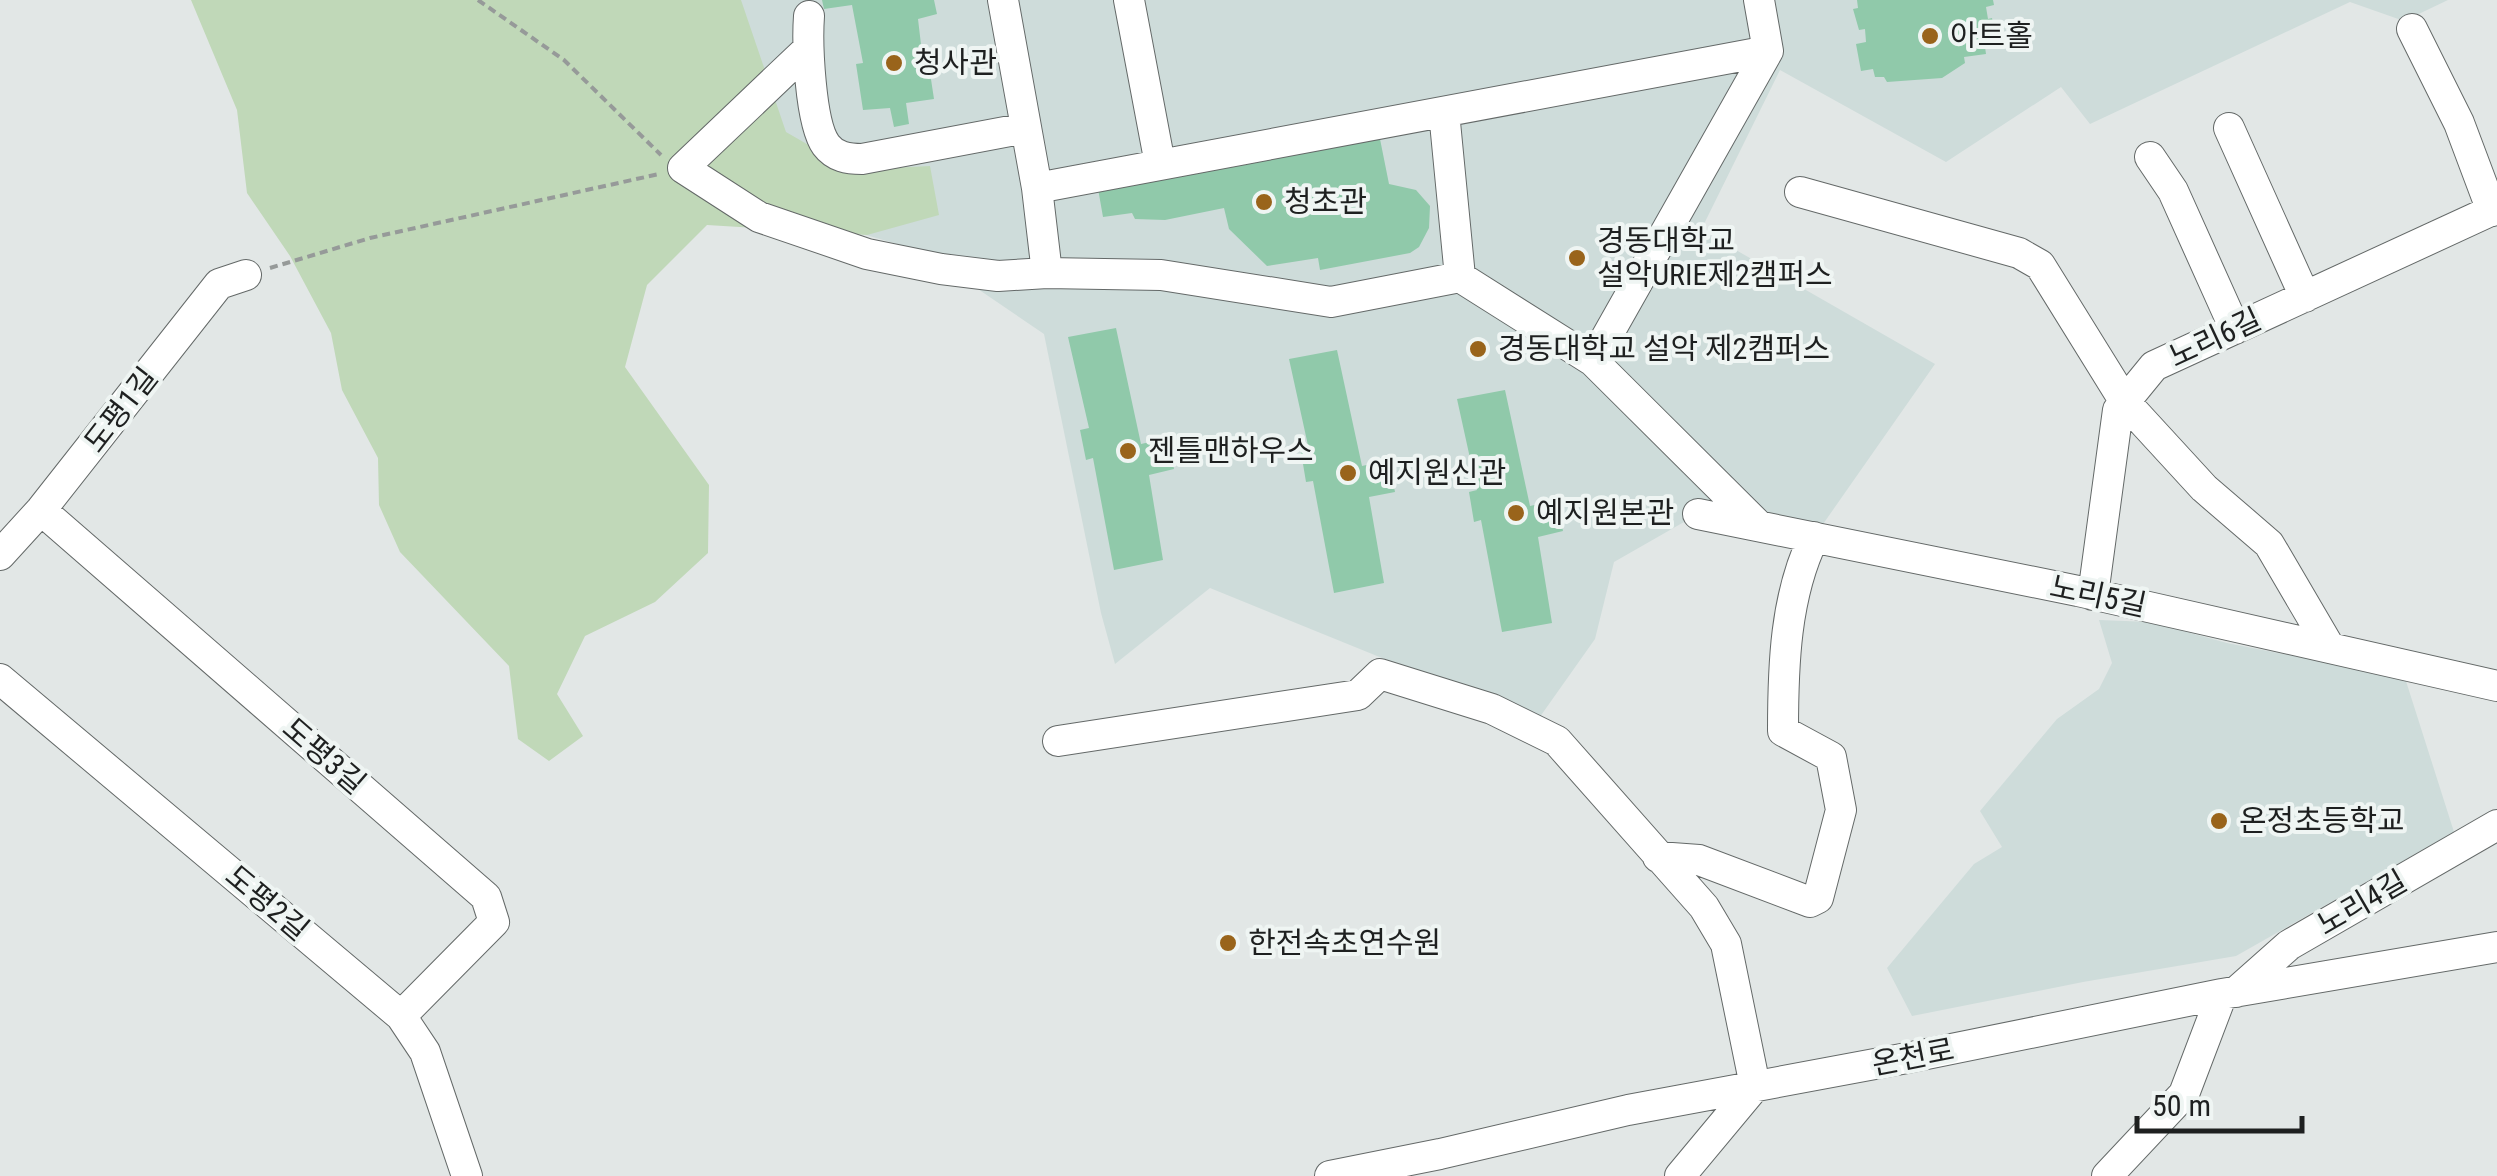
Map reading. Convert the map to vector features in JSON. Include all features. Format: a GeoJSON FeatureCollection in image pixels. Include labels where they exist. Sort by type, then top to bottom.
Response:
{"type":"FeatureCollection","features":[{"type":"Feature","properties":{"kind":"street"},"geometry":{"type":"LineString","coordinates":[[1002,0],[1037,188],[1047,273]]}},
{"type":"Feature","properties":{"kind":"street"},"geometry":{"type":"LineString","coordinates":[[1129,0],[1160,164]]}},
{"type":"Feature","properties":{"kind":"street"},"geometry":{"type":"LineString","coordinates":[[1593,361],[1768,51],[1758,0]]}},
{"type":"Feature","properties":{"kind":"street"},"geometry":{"type":"LineString","coordinates":[[809,16],[806,50],[820,129],[826,146],[845,159],[1026,128]]}},
{"type":"Feature","properties":{"kind":"street"},"geometry":{"type":"LineString","coordinates":[[2412,28],[2459,122],[2494,209]]}},
{"type":"Feature","properties":{"kind":"street"},"geometry":{"type":"LineString","coordinates":[[806,50],[683,168],[759,217],[867,254],[942,270],[998,276],[1161,275],[1332,302],[1460,277],[1593,361],[1759,526]]}},
{"type":"Feature","properties":{"kind":"street"},"geometry":{"type":"LineString","coordinates":[[1037,188],[1768,51]]}},
{"type":"Feature","properties":{"kind":"street"},"geometry":{"type":"LineString","coordinates":[[1444,112],[1460,277]]}},
{"type":"Feature","properties":{"kind":"street"},"geometry":{"type":"LineString","coordinates":[[2229,128],[2305,296]]}},
{"type":"Feature","properties":{"kind":"street"},"geometry":{"type":"LineString","coordinates":[[2150,157],[2173,191],[2235,329]]}},
{"type":"Feature","properties":{"kind":"street"},"geometry":{"type":"LineString","coordinates":[[1800,192],[2019,253],[2040,265],[2125,402],[2204,488],[2269,544],[2330,648]]}},
{"type":"Feature","properties":{"kind":"street","name":"노리6길"},"geometry":{"type":"LineString","coordinates":[[2094,595],[2118,410],[2154,366],[2494,209]]}},
{"type":"Feature","properties":{"kind":"street","name":"도평1길"},"geometry":{"type":"LineString","coordinates":[[0,556],[41,510],[219,284],[246,275]]}},
{"type":"Feature","properties":{"kind":"street","name":"도평3길"},"geometry":{"type":"LineString","coordinates":[[41,510],[486,897],[494,922],[402,1016]]}},
{"type":"Feature","properties":{"kind":"street","name":"노리5길"},"geometry":{"type":"LineString","coordinates":[[1698,514],[2094,595],[2497,686]]}},
{"type":"Feature","properties":{"kind":"street"},"geometry":{"type":"LineString","coordinates":[[1658,857],[1699,860],[1810,902],[1818,898],[1841,810],[1831,757],[1783,731],[1786,650],[1799,568],[1814,538]]}},
{"type":"Feature","properties":{"kind":"street"},"geometry":{"type":"LineString","coordinates":[[1058,741],[1358,695],[1380,674],[1492,710],[1557,740],[1704,906],[1726,944],[1755,1086],[1680,1176]]}},
{"type":"Feature","properties":{"kind":"street","name":"도평2길"},"geometry":{"type":"LineString","coordinates":[[0,679],[402,1016],[425,1052],[467,1176]]}},
{"type":"Feature","properties":{"kind":"street","name":"노리4길"},"geometry":{"type":"LineString","coordinates":[[2229,993],[2289,945],[2497,826]]}},
{"type":"Feature","properties":{"kind":"street","name":"온천로"},"geometry":{"type":"LineString","coordinates":[[1330,1176],[1628,1110],[2229,993],[2497,947]]}},
{"type":"Feature","properties":{"kind":"street"},"geometry":{"type":"LineString","coordinates":[[2107,1176],[2184,1094],[2229,993]]}},
{"type":"Feature","properties":{"kind":"path"},"geometry":{"type":"LineString","coordinates":[[478,0],[564,60],[660,154],[683,168]]}},
{"type":"Feature","properties":{"kind":"path"},"geometry":{"type":"LineString","coordinates":[[246,275],[370,238],[683,168]]}},
{"type":"Feature","properties":{"kind":"shaded area","name":"경동대학교 설악 제2캠퍼스"},"geometry":{"type":"Polygon","coordinates":[[[505,0],[2448,0],[2404,21],[2350,2],[2090,124],[2061,87],[1946,162],[1780,70],[1701,230],[1935,364],[1814,537],[1698,514],[1614,562],[1595,639],[1537,721],[1210,588],[1115,664],[1044,334],[922,251],[799,216],[505,0]]]}},
{"type":"Feature","properties":{"kind":"shaded area","name":"온정초등학교"},"geometry":{"type":"Polygon","coordinates":[[[2099,620],[2150,622],[2227,643],[2405,678],[2454,832],[2236,956],[1912,1016],[1887,968],[1974,864],[2002,847],[1980,811],[2057,719],[2099,689],[2112,663],[2099,620]]]}},
{"type":"Feature","properties":{"kind":"green space"},"geometry":{"type":"Polygon","coordinates":[[[191,0],[741,0],[786,132],[852,170],[930,166],[939,215],[867,235],[707,225],[647,285],[625,367],[709,485],[708,553],[655,602],[585,636],[557,694],[583,736],[549,761],[518,739],[509,666],[400,552],[379,505],[378,458],[342,390],[331,333],[290,256],[247,193],[237,110],[191,0]]]}},
{"type":"Feature","properties":{"kind":"building","name":"청사관"},"geometry":{"type":"Polygon","coordinates":[[[822,0],[934,0],[937,14],[918,19],[934,99],[906,103],[909,124],[894,127],[890,108],[863,110],[856,64],[863,63],[852,5],[824,9],[822,0]]]}},
{"type":"Feature","properties":{"kind":"building","name":"아트홀"},"geometry":{"type":"Polygon","coordinates":[[[1857,0],[1993,0],[1994,5],[1986,7],[1996,43],[1985,47],[1986,54],[1964,57],[1965,63],[1942,78],[1887,82],[1884,77],[1875,77],[1873,69],[1861,71],[1856,44],[1866,42],[1865,29],[1859,30],[1853,9],[1858,8],[1857,0]]]}},
{"type":"Feature","properties":{"kind":"building","name":"청초관"},"geometry":{"type":"Polygon","coordinates":[[[1379,134],[1389,184],[1416,190],[1430,206],[1429,228],[1419,247],[1410,253],[1320,270],[1318,258],[1267,266],[1229,229],[1224,208],[1165,220],[1135,219],[1132,213],[1103,217],[1097,183],[1379,134]]]}},
{"type":"Feature","properties":{"kind":"building","name":"젠틀맨하우스"},"geometry":{"type":"Polygon","coordinates":[[[1116,328],[1141,444],[1168,438],[1174,469],[1149,475],[1163,560],[1114,570],[1093,458],[1086,460],[1080,430],[1089,428],[1068,337],[1116,328]]]}},
{"type":"Feature","properties":{"kind":"building","name":"예지원신관"},"geometry":{"type":"Polygon","coordinates":[[[1337,350],[1362,466],[1389,460],[1395,492],[1369,497],[1384,583],[1334,593],[1313,481],[1306,482],[1301,452],[1309,450],[1289,359],[1337,350]]]}},
{"type":"Feature","properties":{"kind":"building","name":"예지원본관"},"geometry":{"type":"Polygon","coordinates":[[[1505,390],[1530,506],[1557,500],[1563,531],[1538,537],[1552,623],[1502,632],[1481,520],[1474,522],[1469,492],[1477,490],[1457,399],[1505,390]]]}},
{"type":"Feature","properties":{"kind":"place","name":"아트홀"},"geometry":{"type":"Point","coordinates":[1930,36]}},
{"type":"Feature","properties":{"kind":"place","name":"청사관"},"geometry":{"type":"Point","coordinates":[894,63]}},
{"type":"Feature","properties":{"kind":"place","name":"청초관"},"geometry":{"type":"Point","coordinates":[1264,202]}},
{"type":"Feature","properties":{"kind":"place","name":"경동대학교 설악URIE제2캠퍼스"},"geometry":{"type":"Point","coordinates":[1577,258]}},
{"type":"Feature","properties":{"kind":"place","name":"경동대학교 설악 제2캠퍼스"},"geometry":{"type":"Point","coordinates":[1478,349]}},
{"type":"Feature","properties":{"kind":"place","name":"젠틀맨하우스"},"geometry":{"type":"Point","coordinates":[1128,451]}},
{"type":"Feature","properties":{"kind":"place","name":"예지원신관"},"geometry":{"type":"Point","coordinates":[1348,473]}},
{"type":"Feature","properties":{"kind":"place","name":"예지원본관"},"geometry":{"type":"Point","coordinates":[1516,513]}},
{"type":"Feature","properties":{"kind":"place","name":"온정초등학교"},"geometry":{"type":"Point","coordinates":[2219,821]}},
{"type":"Feature","properties":{"kind":"place","name":"한전속초연수원"},"geometry":{"type":"Point","coordinates":[1228,943]}}]}
